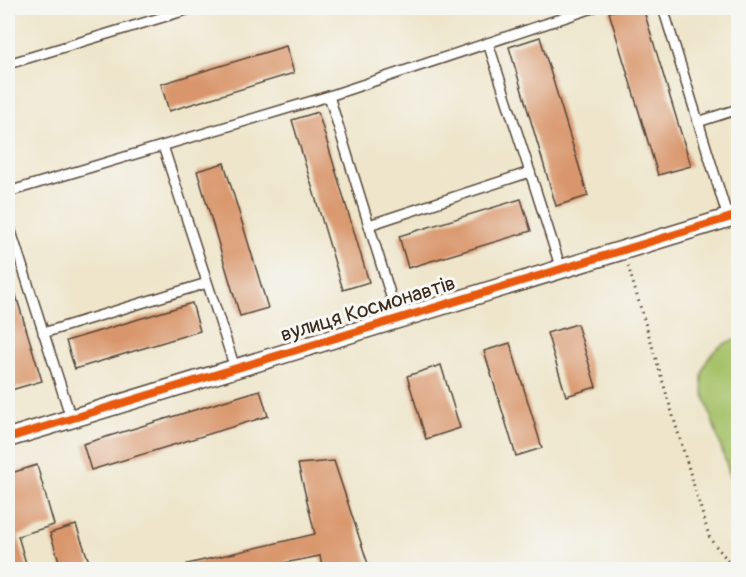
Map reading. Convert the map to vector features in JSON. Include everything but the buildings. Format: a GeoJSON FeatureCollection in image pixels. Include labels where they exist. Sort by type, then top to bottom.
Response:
{"type":"FeatureCollection","features":[{"type":"Feature","properties":{"kind":"street","name":"вулиця Космонавтів"},"geometry":{"type":"LineString","coordinates":[[8,438],[733,216]]}},
{"type":"Feature","properties":{"kind":"lane"},"geometry":{"type":"LineString","coordinates":[[8,64],[193,8]]}},
{"type":"Feature","properties":{"kind":"lane"},"geometry":{"type":"LineString","coordinates":[[8,192],[329,96],[593,8]]}},
{"type":"Feature","properties":{"kind":"lane"},"geometry":{"type":"LineString","coordinates":[[663,8],[698,122],[733,216]]}},
{"type":"Feature","properties":{"kind":"lane"},"geometry":{"type":"LineString","coordinates":[[488,43],[561,269]]}},
{"type":"Feature","properties":{"kind":"lane"},"geometry":{"type":"LineString","coordinates":[[329,96],[398,318]]}},
{"type":"Feature","properties":{"kind":"lane"},"geometry":{"type":"LineString","coordinates":[[698,122],[738,109]]}},
{"type":"Feature","properties":{"kind":"lane"},"geometry":{"type":"LineString","coordinates":[[163,146],[235,368]]}},
{"type":"Feature","properties":{"kind":"lane"},"geometry":{"type":"LineString","coordinates":[[369,225],[530,172]]}},
{"type":"Feature","properties":{"kind":"lane"},"geometry":{"type":"LineString","coordinates":[[8,222],[71,418]]}},
{"type":"Feature","properties":{"kind":"lane"},"geometry":{"type":"LineString","coordinates":[[43,333],[207,283]]}},
{"type":"Feature","properties":{"kind":"path"},"geometry":{"type":"LineString","coordinates":[[623,250],[710,539],[736,570]]}},
{"type":"Feature","properties":{"kind":"green space"},"geometry":{"type":"Polygon","coordinates":[[[738,339],[738,500],[704,395],[702,376],[704,367],[713,352],[720,346],[738,339]]]}},
{"type":"Feature","properties":{"kind":"cycle path"},"geometry":{"type":"LineString","coordinates":[[8,438],[738,215]]}}]}
